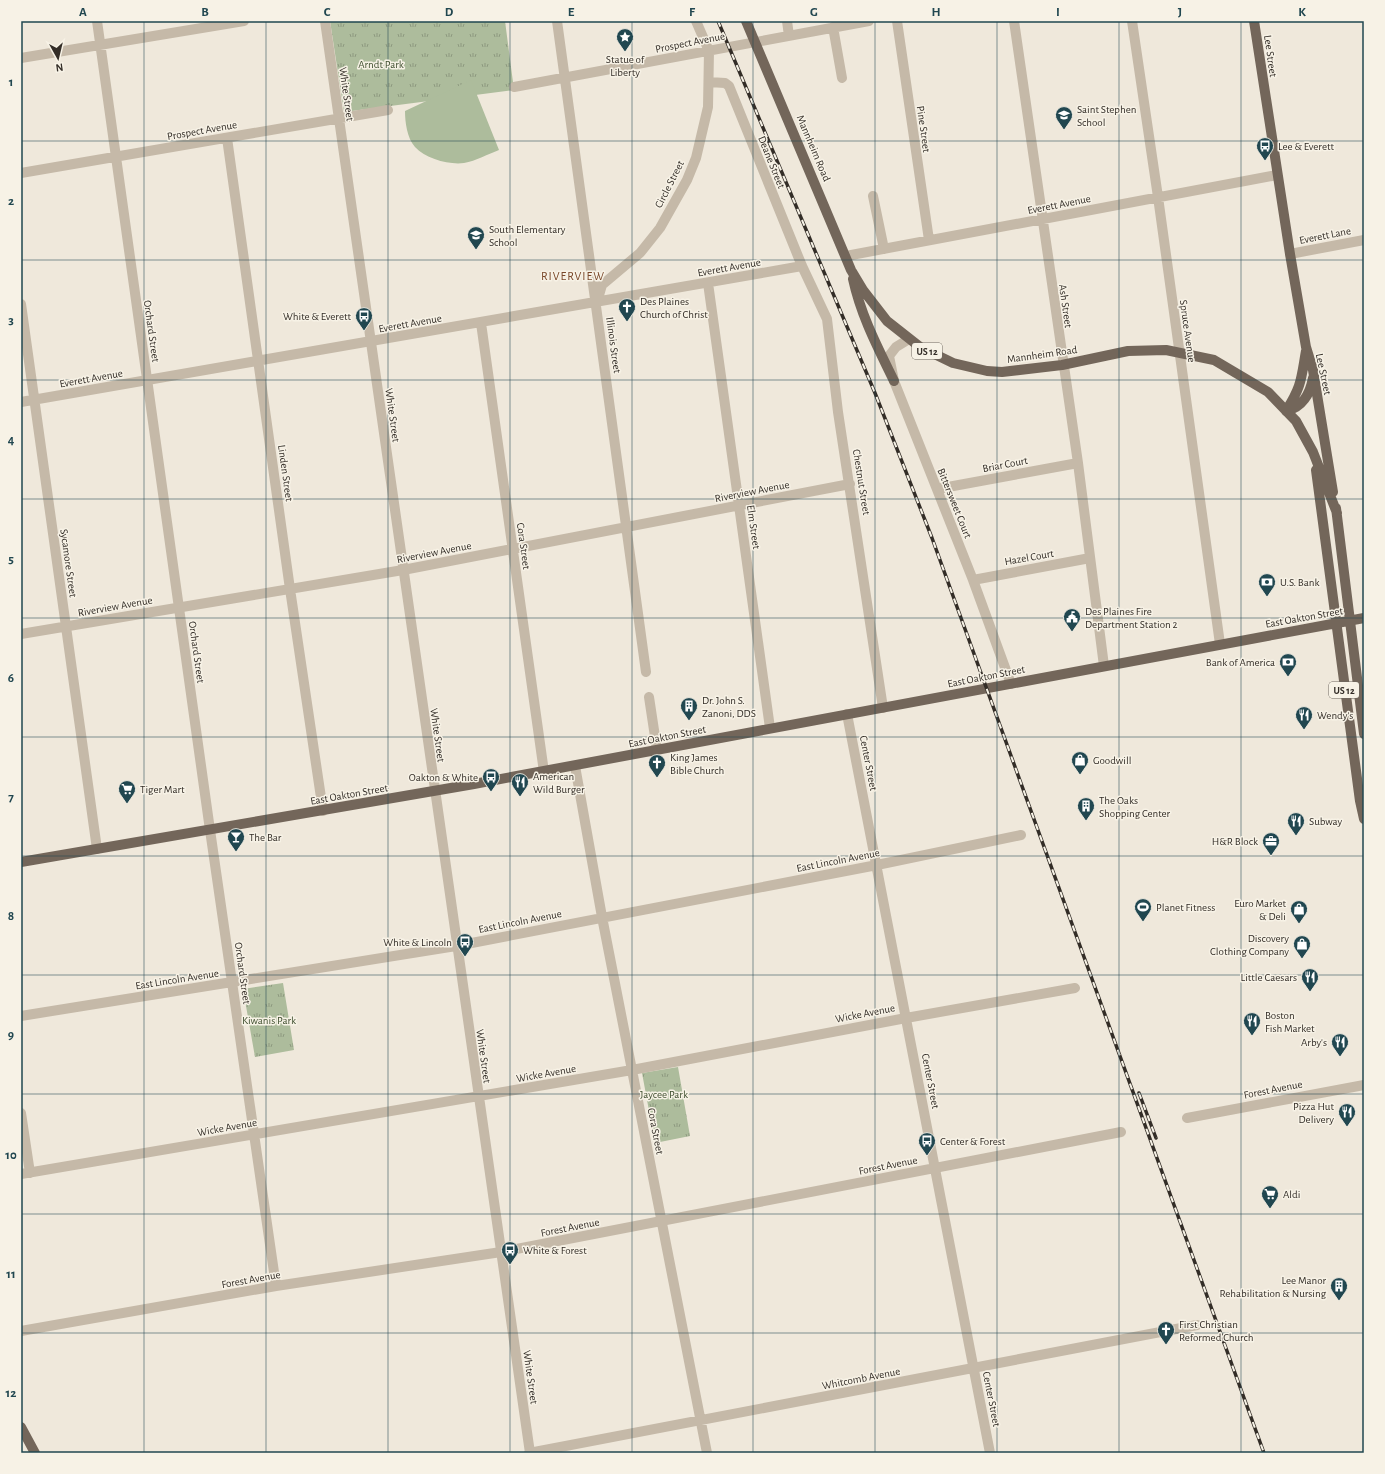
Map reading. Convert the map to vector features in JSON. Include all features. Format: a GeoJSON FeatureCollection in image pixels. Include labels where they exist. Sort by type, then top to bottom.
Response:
{"type":"FeatureCollection","features":[{"type":"Feature","properties":{"kind":"main road","name":"Mannheim Road"},"geometry":{"type":"LineString","coordinates":[[746,21],[851,270],[875,308],[887,321],[909,339],[936,356],[952,363],[987,371],[1025,371],[1128,352],[1166,350],[1214,360],[1268,392],[1296,421],[1313,452]]}},
{"type":"Feature","properties":{"kind":"main road","name":"Lee Street"},"geometry":{"type":"LineString","coordinates":[[1254,21],[1290,254],[1306,347],[1313,370],[1337,513],[1364,734]]}},
{"type":"Feature","properties":{"kind":"main road"},"geometry":{"type":"LineString","coordinates":[[851,270],[858,301],[894,381]]}},
{"type":"Feature","properties":{"kind":"main road"},"geometry":{"type":"LineString","coordinates":[[1286,411],[1302,381],[1306,347]]}},
{"type":"Feature","properties":{"kind":"main road"},"geometry":{"type":"LineString","coordinates":[[1286,411],[1298,407],[1302,403],[1312,385],[1313,370]]}},
{"type":"Feature","properties":{"kind":"main road","name":"US 12"},"geometry":{"type":"LineString","coordinates":[[1313,452],[1337,513]]}},
{"type":"Feature","properties":{"kind":"main road","name":"US 12"},"geometry":{"type":"LineString","coordinates":[[1313,452],[1329,561],[1360,801],[1364,819]]}},
{"type":"Feature","properties":{"kind":"main road","name":"East Oakton Street"},"geometry":{"type":"LineString","coordinates":[[21,862],[434,792],[1364,618]]}},
{"type":"Feature","properties":{"kind":"main road"},"geometry":{"type":"LineString","coordinates":[[21,1426],[35,1453]]}},
{"type":"Feature","properties":{"kind":"street","name":"Orchard Street"},"geometry":{"type":"LineString","coordinates":[[97,21],[210,830],[276,1286]]}},
{"type":"Feature","properties":{"kind":"street"},"geometry":{"type":"LineString","coordinates":[[21,58],[244,21]]}},
{"type":"Feature","properties":{"kind":"street","name":"White Street"},"geometry":{"type":"LineString","coordinates":[[325,21],[456,946],[530,1453]]}},
{"type":"Feature","properties":{"kind":"street","name":"Illinois Street"},"geometry":{"type":"LineString","coordinates":[[557,21],[646,672]]}},
{"type":"Feature","properties":{"kind":"street"},"geometry":{"type":"LineString","coordinates":[[696,21],[709,51]]}},
{"type":"Feature","properties":{"kind":"street"},"geometry":{"type":"LineString","coordinates":[[787,21],[789,36]]}},
{"type":"Feature","properties":{"kind":"street","name":"Prospect Avenue"},"geometry":{"type":"LineString","coordinates":[[514,87],[869,21]]}},
{"type":"Feature","properties":{"kind":"street","name":"Pine Street"},"geometry":{"type":"LineString","coordinates":[[897,21],[928,240]]}},
{"type":"Feature","properties":{"kind":"street","name":"Ash Street"},"geometry":{"type":"LineString","coordinates":[[1014,21],[1062,364],[1078,463],[1104,666]]}},
{"type":"Feature","properties":{"kind":"street","name":"Spruce Avenue"},"geometry":{"type":"LineString","coordinates":[[1132,21],[1220,644]]}},
{"type":"Feature","properties":{"kind":"street"},"geometry":{"type":"LineString","coordinates":[[834,28],[842,78]]}},
{"type":"Feature","properties":{"kind":"street","name":"Circle Street"},"geometry":{"type":"LineString","coordinates":[[596,302],[602,285],[640,253],[660,228],[687,180],[702,135],[708,107],[709,51]]}},
{"type":"Feature","properties":{"kind":"street","name":"Deane Street"},"geometry":{"type":"LineString","coordinates":[[709,82],[725,83],[729,86],[802,266]]}},
{"type":"Feature","properties":{"kind":"street","name":"Prospect Avenue"},"geometry":{"type":"LineString","coordinates":[[21,173],[388,110]]}},
{"type":"Feature","properties":{"kind":"street","name":"Linden Street"},"geometry":{"type":"LineString","coordinates":[[227,138],[290,589],[323,811]]}},
{"type":"Feature","properties":{"kind":"street","name":"Everett Avenue"},"geometry":{"type":"LineString","coordinates":[[846,256],[1277,175]]}},
{"type":"Feature","properties":{"kind":"street"},"geometry":{"type":"LineString","coordinates":[[873,196],[884,248]]}},
{"type":"Feature","properties":{"kind":"street","name":"Everett Lane"},"geometry":{"type":"LineString","coordinates":[[1290,254],[1364,240]]}},
{"type":"Feature","properties":{"kind":"street","name":"Everett Avenue"},"geometry":{"type":"LineString","coordinates":[[21,402],[802,266]]}},
{"type":"Feature","properties":{"kind":"street","name":"Chestnut Street"},"geometry":{"type":"LineString","coordinates":[[802,266],[827,319],[838,412],[883,708]]}},
{"type":"Feature","properties":{"kind":"street","name":"Elm Street"},"geometry":{"type":"LineString","coordinates":[[708,283],[770,728]]}},
{"type":"Feature","properties":{"kind":"street","name":"Sycamore Street"},"geometry":{"type":"LineString","coordinates":[[21,304],[96,849]]}},
{"type":"Feature","properties":{"kind":"street","name":"Cora Street"},"geometry":{"type":"LineString","coordinates":[[481,323],[544,772]]}},
{"type":"Feature","properties":{"kind":"street","name":"Bittersweet Court"},"geometry":{"type":"LineString","coordinates":[[909,339],[896,347],[889,356],[894,381],[973,580],[1011,684]]}},
{"type":"Feature","properties":{"kind":"street","name":"Briar Court"},"geometry":{"type":"LineString","coordinates":[[937,489],[1078,463]]}},
{"type":"Feature","properties":{"kind":"street","name":"Riverview Avenue"},"geometry":{"type":"LineString","coordinates":[[21,634],[403,570],[850,484]]}},
{"type":"Feature","properties":{"kind":"street","name":"Hazel Court"},"geometry":{"type":"LineString","coordinates":[[973,580],[1090,558]]}},
{"type":"Feature","properties":{"kind":"street"},"geometry":{"type":"LineString","coordinates":[[649,697],[657,750]]}},
{"type":"Feature","properties":{"kind":"street","name":"Center Street"},"geometry":{"type":"LineString","coordinates":[[847,714],[990,1453]]}},
{"type":"Feature","properties":{"kind":"street","name":"Cora Street"},"geometry":{"type":"LineString","coordinates":[[574,766],[602,917],[707,1453]]}},
{"type":"Feature","properties":{"kind":"street","name":"East Lincoln Avenue"},"geometry":{"type":"LineString","coordinates":[[21,1016],[456,946],[876,865],[1021,835]]}},
{"type":"Feature","properties":{"kind":"street","name":"Wicke Avenue"},"geometry":{"type":"LineString","coordinates":[[25,1174],[632,1070],[906,1018],[1075,988]]}},
{"type":"Feature","properties":{"kind":"street","name":"Forest Avenue"},"geometry":{"type":"LineString","coordinates":[[1187,1118],[1364,1085]]}},
{"type":"Feature","properties":{"kind":"street"},"geometry":{"type":"LineString","coordinates":[[21,1113],[25,1174]]}},
{"type":"Feature","properties":{"kind":"street","name":"Forest Avenue"},"geometry":{"type":"LineString","coordinates":[[21,1331],[276,1286],[501,1252],[1121,1132]]}},
{"type":"Feature","properties":{"kind":"street","name":"Whitcomb Avenue"},"geometry":{"type":"LineString","coordinates":[[530,1453],[1197,1325]]}},
{"type":"Feature","properties":{"kind":"green space","name":"Arndt Park"},"geometry":{"type":"Polygon","coordinates":[[[330,21],[505,21],[514,90],[344,112],[330,21]]]}},
{"type":"Feature","properties":{"kind":"green space"},"geometry":{"type":"Polygon","coordinates":[[[471,80],[499,150],[473,161],[464,163],[445,162],[425,155],[415,147],[408,135],[405,111],[471,80]]]}},
{"type":"Feature","properties":{"kind":"green space","name":"Kiwanis Park"},"geometry":{"type":"Polygon","coordinates":[[[283,983],[294,1050],[255,1057],[243,989],[283,983]]]}},
{"type":"Feature","properties":{"kind":"green space","name":"Jaycee Park"},"geometry":{"type":"Polygon","coordinates":[[[678,1067],[690,1136],[655,1143],[642,1073],[678,1067]]]}},
{"type":"Feature","properties":{"kind":"railway"},"geometry":{"type":"LineString","coordinates":[[718,21],[875,393],[932,538],[1264,1453]]}},
{"type":"Feature","properties":{"kind":"railway"},"geometry":{"type":"LineString","coordinates":[[1139,1093],[1156,1138]]}},
{"type":"Feature","properties":{"kind":"place","name":"Statue of Liberty"},"geometry":{"type":"Point","coordinates":[625,52]}},
{"type":"Feature","properties":{"kind":"place","name":"Saint Stephen School"},"geometry":{"type":"Point","coordinates":[1064,130]}},
{"type":"Feature","properties":{"kind":"place","name":"Lee & Everett"},"geometry":{"type":"Point","coordinates":[1265,161]}},
{"type":"Feature","properties":{"kind":"place","name":"South Elementary School"},"geometry":{"type":"Point","coordinates":[476,250]}},
{"type":"Feature","properties":{"kind":"place","name":"Des Plaines Church of Christ"},"geometry":{"type":"Point","coordinates":[627,322]}},
{"type":"Feature","properties":{"kind":"place","name":"White & Everett"},"geometry":{"type":"Point","coordinates":[364,331]}},
{"type":"Feature","properties":{"kind":"place","name":"U.S. Bank"},"geometry":{"type":"Point","coordinates":[1267,597]}},
{"type":"Feature","properties":{"kind":"place","name":"Des Plaines Fire Department Station 2"},"geometry":{"type":"Point","coordinates":[1072,632]}},
{"type":"Feature","properties":{"kind":"place","name":"Bank of America"},"geometry":{"type":"Point","coordinates":[1288,677]}},
{"type":"Feature","properties":{"kind":"place","name":"Dr. John S. Zanoni, DDS"},"geometry":{"type":"Point","coordinates":[689,721]}},
{"type":"Feature","properties":{"kind":"place","name":"Wendy's"},"geometry":{"type":"Point","coordinates":[1304,730]}},
{"type":"Feature","properties":{"kind":"place","name":"Goodwill"},"geometry":{"type":"Point","coordinates":[1080,775]}},
{"type":"Feature","properties":{"kind":"place","name":"King James Bible Church"},"geometry":{"type":"Point","coordinates":[657,778]}},
{"type":"Feature","properties":{"kind":"place","name":"Oakton & White"},"geometry":{"type":"Point","coordinates":[491,792]}},
{"type":"Feature","properties":{"kind":"place","name":"American Wild Burger"},"geometry":{"type":"Point","coordinates":[520,797]}},
{"type":"Feature","properties":{"kind":"place","name":"Tiger Mart"},"geometry":{"type":"Point","coordinates":[127,804]}},
{"type":"Feature","properties":{"kind":"place","name":"The Oaks Shopping Center"},"geometry":{"type":"Point","coordinates":[1086,821]}},
{"type":"Feature","properties":{"kind":"place","name":"Subway"},"geometry":{"type":"Point","coordinates":[1296,836]}},
{"type":"Feature","properties":{"kind":"place","name":"The Bar"},"geometry":{"type":"Point","coordinates":[236,852]}},
{"type":"Feature","properties":{"kind":"place","name":"H&R Block"},"geometry":{"type":"Point","coordinates":[1271,856]}},
{"type":"Feature","properties":{"kind":"place","name":"Planet Fitness"},"geometry":{"type":"Point","coordinates":[1143,922]}},
{"type":"Feature","properties":{"kind":"place","name":"Euro Market & Deli"},"geometry":{"type":"Point","coordinates":[1299,924]}},
{"type":"Feature","properties":{"kind":"place","name":"White & Lincoln"},"geometry":{"type":"Point","coordinates":[465,957]}},
{"type":"Feature","properties":{"kind":"place","name":"Discovery Clothing Company"},"geometry":{"type":"Point","coordinates":[1302,959]}},
{"type":"Feature","properties":{"kind":"place","name":"Little Caesars"},"geometry":{"type":"Point","coordinates":[1310,992]}},
{"type":"Feature","properties":{"kind":"place","name":"Boston Fish Market"},"geometry":{"type":"Point","coordinates":[1252,1036]}},
{"type":"Feature","properties":{"kind":"place","name":"Arby's"},"geometry":{"type":"Point","coordinates":[1340,1057]}},
{"type":"Feature","properties":{"kind":"place","name":"Pizza Hut Delivery"},"geometry":{"type":"Point","coordinates":[1347,1127]}},
{"type":"Feature","properties":{"kind":"place","name":"Center & Forest"},"geometry":{"type":"Point","coordinates":[927,1156]}},
{"type":"Feature","properties":{"kind":"place","name":"Aldi"},"geometry":{"type":"Point","coordinates":[1270,1209]}},
{"type":"Feature","properties":{"kind":"place","name":"White & Forest"},"geometry":{"type":"Point","coordinates":[510,1265]}},
{"type":"Feature","properties":{"kind":"place","name":"Lee Manor Rehabilitation & Nursing"},"geometry":{"type":"Point","coordinates":[1339,1301]}},
{"type":"Feature","properties":{"kind":"place","name":"First Christian Reformed Church"},"geometry":{"type":"Point","coordinates":[1166,1345]}},
{"type":"Feature","properties":{"kind":"district","name":"RIVERVIEW"},"geometry":{"type":"Point","coordinates":[573,276]}}]}
